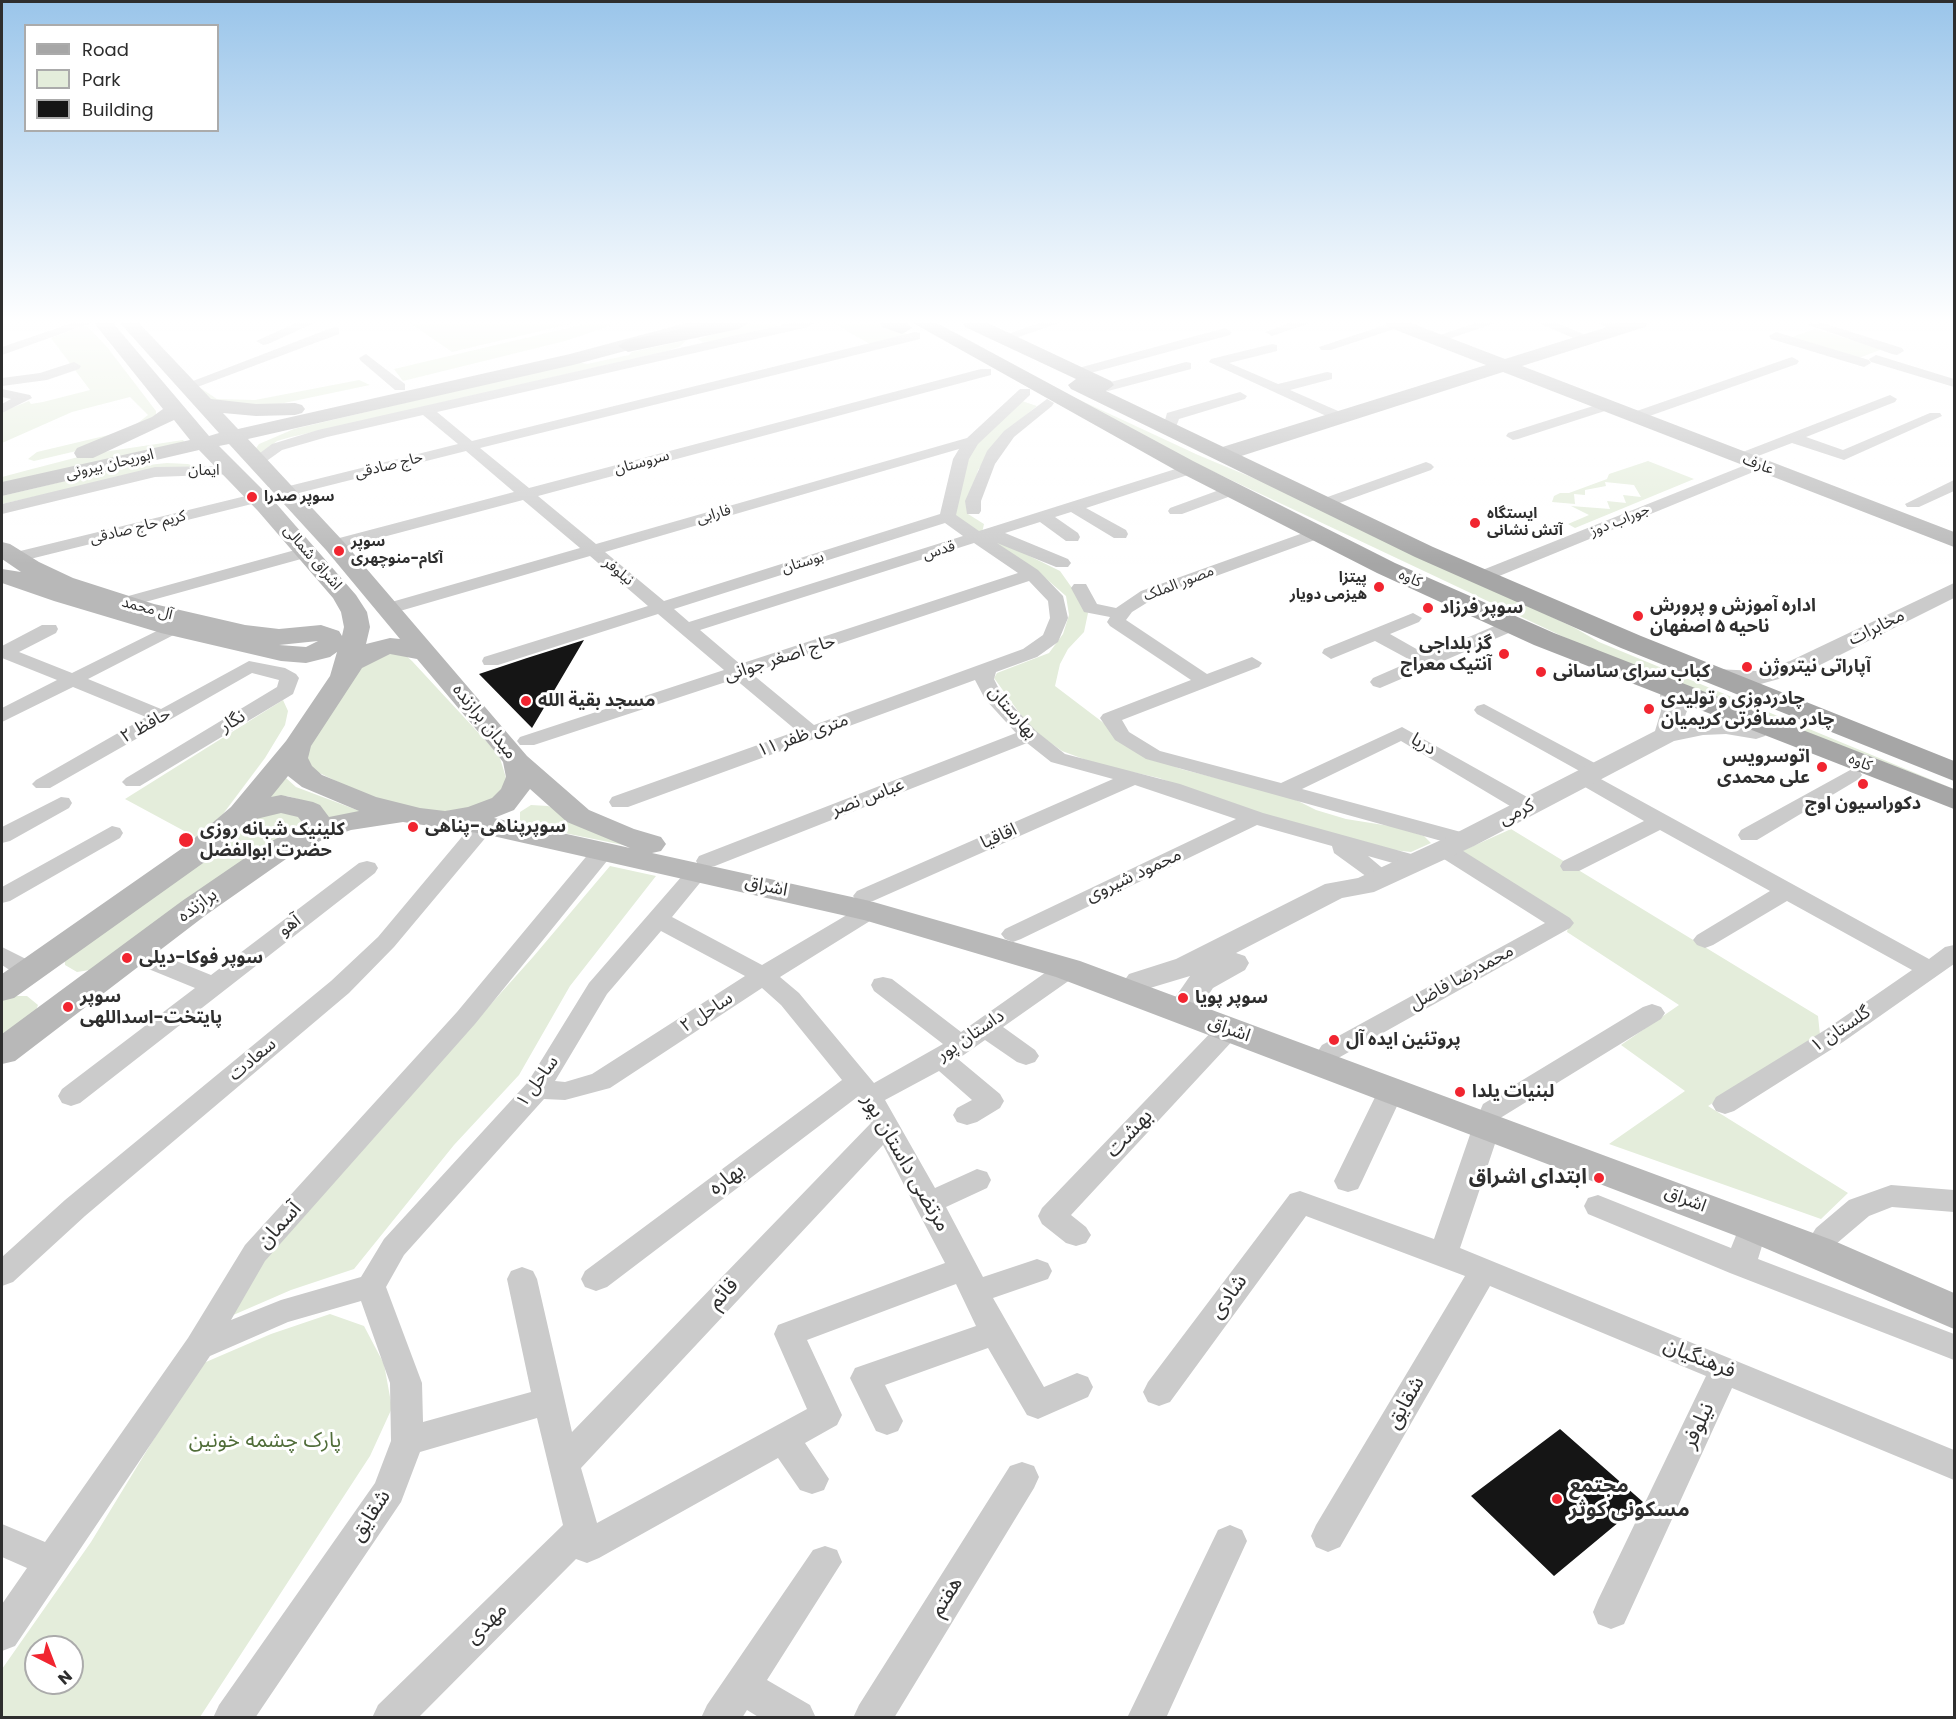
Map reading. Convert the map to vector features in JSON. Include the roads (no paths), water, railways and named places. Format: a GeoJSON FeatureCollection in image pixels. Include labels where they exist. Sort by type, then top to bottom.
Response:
{"type":"FeatureCollection","features":[{"type":"Feature","properties":{"kind":"main road"},"geometry":{"type":"LineString","coordinates":[[86,453],[159,421],[173,411],[170,403]]}},
{"type":"Feature","properties":{"kind":"main road","name":"اشراق شمالی"},"geometry":{"type":"LineString","coordinates":[[172,403],[201,439],[258,498],[344,595],[354,612],[357,627],[356,639],[342,675]]}},
{"type":"Feature","properties":{"kind":"main road","name":"ابوریحان بیرونی"},"geometry":{"type":"LineString","coordinates":[[352,405],[357,403]]}},
{"type":"Feature","properties":{"kind":"main road"},"geometry":{"type":"LineString","coordinates":[[352,405],[359,403]]}},
{"type":"Feature","properties":{"kind":"main road","name":"ابوریحان بیرونی"},"geometry":{"type":"LineString","coordinates":[[2,472],[86,453],[201,439],[241,445],[304,416],[360,403]]}},
{"type":"Feature","properties":{"kind":"main road"},"geometry":{"type":"LineString","coordinates":[[352,405],[361,403]]}},
{"type":"Feature","properties":{"kind":"main road"},"geometry":{"type":"LineString","coordinates":[[1048,403],[1110,425]]}},
{"type":"Feature","properties":{"kind":"main road","name":"کاوه"},"geometry":{"type":"LineString","coordinates":[[1064,403],[1386,568],[1512,625],[1758,727],[1954,800]]}},
{"type":"Feature","properties":{"kind":"main road","name":"کاوه"},"geometry":{"type":"LineString","coordinates":[[1119,403],[1481,577],[1580,620],[1954,772]]}},
{"type":"Feature","properties":{"kind":"main road"},"geometry":{"type":"LineString","coordinates":[[1136,403],[1198,441]]}},
{"type":"Feature","properties":{"kind":"main road"},"geometry":{"type":"LineString","coordinates":[[1224,454],[1384,403]]}},
{"type":"Feature","properties":{"kind":"main road","name":"عارف"},"geometry":{"type":"LineString","coordinates":[[1604,403],[1954,540]]}},
{"type":"Feature","properties":{"kind":"main road","name":"اشراق شمالی"},"geometry":{"type":"LineString","coordinates":[[205,405],[333,545],[426,653]]}},
{"type":"Feature","properties":{"kind":"main road"},"geometry":{"type":"LineString","coordinates":[[205,405],[304,416]]}},
{"type":"Feature","properties":{"kind":"main road"},"geometry":{"type":"LineString","coordinates":[[241,445],[304,416]]}},
{"type":"Feature","properties":{"kind":"main road","name":"ابوریحان بیرونی"},"geometry":{"type":"LineString","coordinates":[[2,489],[138,459],[201,439]]}},
{"type":"Feature","properties":{"kind":"main road"},"geometry":{"type":"LineString","coordinates":[[138,459],[189,461],[230,471]]}},
{"type":"Feature","properties":{"kind":"main road","name":"آل محمد"},"geometry":{"type":"LineString","coordinates":[[9,568],[113,606],[281,653]]}},
{"type":"Feature","properties":{"kind":"main road"},"geometry":{"type":"LineString","coordinates":[[302,634],[318,629],[339,615],[344,605],[344,595]]}},
{"type":"Feature","properties":{"kind":"main road"},"geometry":{"type":"LineString","coordinates":[[1580,620],[1677,682],[1758,727],[1852,776],[1954,820]]}},
{"type":"Feature","properties":{"kind":"main road","name":"آل محمد"},"geometry":{"type":"LineString","coordinates":[[180,624],[266,636],[302,634]]}},
{"type":"Feature","properties":{"kind":"main road"},"geometry":{"type":"LineString","coordinates":[[281,653],[306,655],[321,651],[331,644],[330,637],[321,633],[302,634]]}},
{"type":"Feature","properties":{"kind":"main road"},"geometry":{"type":"LineString","coordinates":[[2,992],[195,854],[242,813],[297,746],[352,663],[374,650],[404,647],[426,653]]}},
{"type":"Feature","properties":{"kind":"main road"},"geometry":{"type":"LineString","coordinates":[[281,653],[301,662],[309,671],[319,712]]}},
{"type":"Feature","properties":{"kind":"main road","name":"میدان برازنده"},"geometry":{"type":"LineString","coordinates":[[297,746],[294,758],[299,770],[312,781],[365,803],[432,818],[475,814],[503,804],[514,793],[520,777],[522,751],[426,653]]}},
{"type":"Feature","properties":{"kind":"main road"},"geometry":{"type":"LineString","coordinates":[[1634,674],[1677,682],[1954,781]]}},
{"type":"Feature","properties":{"kind":"main road","name":"اشراق"},"geometry":{"type":"LineString","coordinates":[[522,751],[555,795],[578,816],[702,867]]}},
{"type":"Feature","properties":{"kind":"main road"},"geometry":{"type":"LineString","coordinates":[[496,828],[530,798],[555,795]]}},
{"type":"Feature","properties":{"kind":"main road"},"geometry":{"type":"LineString","coordinates":[[242,813],[280,804],[302,808],[309,811],[316,821],[311,833]]}},
{"type":"Feature","properties":{"kind":"main road"},"geometry":{"type":"LineString","coordinates":[[1919,805],[1954,825]]}},
{"type":"Feature","properties":{"kind":"main road","name":"برازنده"},"geometry":{"type":"LineString","coordinates":[[2,1052],[134,953],[275,852],[311,833],[347,821],[383,816],[432,818]]}},
{"type":"Feature","properties":{"kind":"main road","name":"اشراق"},"geometry":{"type":"LineString","coordinates":[[432,818],[496,828],[603,851],[702,867],[867,904],[1068,969],[1392,1089],[1490,1118],[1826,1236],[1954,1289]]}},
{"type":"Feature","properties":{"kind":"main road","name":"اشراق"},"geometry":{"type":"LineString","coordinates":[[867,904],[944,913],[1013,934],[1331,1051],[1954,1312]]}},
{"type":"Feature","properties":{"kind":"main road"},"geometry":{"type":"LineString","coordinates":[[40,963],[61,976],[84,978],[106,974]]}},
{"type":"Feature","properties":{"kind":"main road"},"geometry":{"type":"LineString","coordinates":[[2,992],[16,988],[36,989],[50,1003],[43,1021]]}},
{"type":"Feature","properties":{"kind":"street"},"geometry":{"type":"LineString","coordinates":[[241,445],[277,447],[323,433],[450,403]]}},
{"type":"Feature","properties":{"kind":"street","name":"حاج صادقی"},"geometry":{"type":"LineString","coordinates":[[283,492],[469,446],[625,403]]}},
{"type":"Feature","properties":{"kind":"street","name":"سروستان"},"geometry":{"type":"LineString","coordinates":[[333,545],[868,403]]}},
{"type":"Feature","properties":{"kind":"street","name":"فارابی"},"geometry":{"type":"LineString","coordinates":[[387,609],[972,441],[1013,403]]}},
{"type":"Feature","properties":{"kind":"street"},"geometry":{"type":"LineString","coordinates":[[973,511],[973,501],[987,464],[995,451],[1009,434],[1047,403]]}},
{"type":"Feature","properties":{"kind":"street"},"geometry":{"type":"LineString","coordinates":[[1171,424],[1172,416],[1215,403]]}},
{"type":"Feature","properties":{"kind":"street"},"geometry":{"type":"LineString","coordinates":[[1309,403],[1340,417]]}},
{"type":"Feature","properties":{"kind":"street"},"geometry":{"type":"LineString","coordinates":[[1636,416],[1672,403]]}},
{"type":"Feature","properties":{"kind":"street"},"geometry":{"type":"LineString","coordinates":[[1749,461],[1793,438],[1880,403]]}},
{"type":"Feature","properties":{"kind":"street"},"geometry":{"type":"LineString","coordinates":[[1513,436],[1609,405]]}},
{"type":"Feature","properties":{"kind":"street","name":"نیلوفر"},"geometry":{"type":"LineString","coordinates":[[426,410],[811,733]]}},
{"type":"Feature","properties":{"kind":"street"},"geometry":{"type":"LineString","coordinates":[[1793,438],[1844,455],[1935,416]]}},
{"type":"Feature","properties":{"kind":"street"},"geometry":{"type":"LineString","coordinates":[[947,517],[961,459],[972,441]]}},
{"type":"Feature","properties":{"kind":"street","name":"جوراب دوز"},"geometry":{"type":"LineString","coordinates":[[1481,577],[1749,461]]}},
{"type":"Feature","properties":{"kind":"street"},"geometry":{"type":"LineString","coordinates":[[1325,504],[1426,467]]}},
{"type":"Feature","properties":{"kind":"street","name":"قدس"},"geometry":{"type":"LineString","coordinates":[[685,629],[979,538],[1191,469]]}},
{"type":"Feature","properties":{"kind":"street","name":"ایمان"},"geometry":{"type":"LineString","coordinates":[[2,509],[155,472],[230,471]]}},
{"type":"Feature","properties":{"kind":"street"},"geometry":{"type":"LineString","coordinates":[[1913,504],[1954,485]]}},
{"type":"Feature","properties":{"kind":"street"},"geometry":{"type":"LineString","coordinates":[[1176,511],[1233,490]]}},
{"type":"Feature","properties":{"kind":"street","name":"کریم حاج صادقی"},"geometry":{"type":"LineString","coordinates":[[9,568],[258,498]]}},
{"type":"Feature","properties":{"kind":"street"},"geometry":{"type":"LineString","coordinates":[[1073,507],[1120,534]]}},
{"type":"Feature","properties":{"kind":"street","name":"بهارستان"},"geometry":{"type":"LineString","coordinates":[[947,517],[1032,574],[1057,600],[1059,618],[1051,638],[1030,652],[987,669],[984,678],[992,695],[1029,735],[1058,758],[1255,818],[1414,862]]}},
{"type":"Feature","properties":{"kind":"street","name":"بوستان"},"geometry":{"type":"LineString","coordinates":[[490,661],[947,517]]}},
{"type":"Feature","properties":{"kind":"street"},"geometry":{"type":"LineString","coordinates":[[1043,517],[1072,537]]}},
{"type":"Feature","properties":{"kind":"street","name":"مصور الملک"},"geometry":{"type":"LineString","coordinates":[[1121,614],[1125,608],[1147,595],[1317,533]]}},
{"type":"Feature","properties":{"kind":"street"},"geometry":{"type":"LineString","coordinates":[[979,538],[1004,538],[1062,563]]}},
{"type":"Feature","properties":{"kind":"street"},"geometry":{"type":"LineString","coordinates":[[113,606],[306,552]]}},
{"type":"Feature","properties":{"kind":"street","name":"حاج اصغر جوانی"},"geometry":{"type":"LineString","coordinates":[[522,751],[738,673],[1032,574]]}},
{"type":"Feature","properties":{"kind":"street"},"geometry":{"type":"LineString","coordinates":[[1080,588],[1090,608],[1121,614],[1116,622],[1204,680]]}},
{"type":"Feature","properties":{"kind":"street","name":"مخابرات"},"geometry":{"type":"LineString","coordinates":[[1716,676],[1757,678],[1799,666],[1954,590]]}},
{"type":"Feature","properties":{"kind":"street"},"geometry":{"type":"LineString","coordinates":[[1330,653],[1413,618]]}},
{"type":"Feature","properties":{"kind":"street"},"geometry":{"type":"LineString","coordinates":[[2,716],[180,624]]}},
{"type":"Feature","properties":{"kind":"street"},"geometry":{"type":"LineString","coordinates":[[1380,682],[1512,625]]}},
{"type":"Feature","properties":{"kind":"street"},"geometry":{"type":"LineString","coordinates":[[49,629],[4,652],[164,717]]}},
{"type":"Feature","properties":{"kind":"street"},"geometry":{"type":"LineString","coordinates":[[1376,634],[1427,662]]}},
{"type":"Feature","properties":{"kind":"street"},"geometry":{"type":"LineString","coordinates":[[1252,663],[1110,718],[1122,736],[1153,755],[1282,791],[1454,845]]}},
{"type":"Feature","properties":{"kind":"street"},"geometry":{"type":"LineString","coordinates":[[1799,666],[1788,693],[1792,702],[1804,711]]}},
{"type":"Feature","properties":{"kind":"street","name":"حافظ ۲"},"geometry":{"type":"LineString","coordinates":[[43,784],[249,667]]}},
{"type":"Feature","properties":{"kind":"street","name":"نگار"},"geometry":{"type":"LineString","coordinates":[[133,782],[286,690],[289,678],[278,672],[249,667]]}},
{"type":"Feature","properties":{"kind":"street","name":"۱۱ متری ظفر"},"geometry":{"type":"LineString","coordinates":[[620,802],[987,669]]}},
{"type":"Feature","properties":{"kind":"street"},"geometry":{"type":"LineString","coordinates":[[1666,735],[1674,711],[1677,682]]}},
{"type":"Feature","properties":{"kind":"street"},"geometry":{"type":"LineString","coordinates":[[1484,711],[1662,820],[1930,969]]}},
{"type":"Feature","properties":{"kind":"street","name":"کرمی"},"geometry":{"type":"LineString","coordinates":[[1140,981],[1187,966],[1335,890],[1373,882],[1454,845],[1591,776],[1666,735],[1703,727],[1758,727]]}},
{"type":"Feature","properties":{"kind":"street","name":"دریا"},"geometry":{"type":"LineString","coordinates":[[1282,791],[1402,733],[1528,807]]}},
{"type":"Feature","properties":{"kind":"street","name":"عباس نصر"},"geometry":{"type":"LineString","coordinates":[[702,867],[1029,735]]}},
{"type":"Feature","properties":{"kind":"street"},"geometry":{"type":"LineString","coordinates":[[1749,835],[1852,776]]}},
{"type":"Feature","properties":{"kind":"street","name":"اقاقیا"},"geometry":{"type":"LineString","coordinates":[[867,904],[1132,779]]}},
{"type":"Feature","properties":{"kind":"street"},"geometry":{"type":"LineString","coordinates":[[2,836],[61,803]]}},
{"type":"Feature","properties":{"kind":"street","name":"محمود شیروی"},"geometry":{"type":"LineString","coordinates":[[1013,934],[1255,818]]}},
{"type":"Feature","properties":{"kind":"street"},"geometry":{"type":"LineString","coordinates":[[1571,866],[1662,820]]}},
{"type":"Feature","properties":{"kind":"street","name":"سعادت"},"geometry":{"type":"LineString","coordinates":[[2,1274],[75,1208],[340,987],[496,828]]}},
{"type":"Feature","properties":{"kind":"street"},"geometry":{"type":"LineString","coordinates":[[2,896],[112,833]]}},
{"type":"Feature","properties":{"kind":"street"},"geometry":{"type":"LineString","coordinates":[[1331,840],[1373,882]]}},
{"type":"Feature","properties":{"kind":"street","name":"محمدرضا فاضل"},"geometry":{"type":"LineString","coordinates":[[1331,1051],[1562,923],[1454,845]]}},
{"type":"Feature","properties":{"kind":"street","name":"آسمان"},"geometry":{"type":"LineString","coordinates":[[2,1634],[199,1347],[255,1253],[466,1018],[603,851]]}},
{"type":"Feature","properties":{"kind":"street","name":"آهو"},"geometry":{"type":"LineString","coordinates":[[71,1096],[212,985],[368,867]]}},
{"type":"Feature","properties":{"kind":"street","name":"ساحل ۱"},"geometry":{"type":"LineString","coordinates":[[371,1286],[394,1247],[537,1089],[598,989],[702,867]]}},
{"type":"Feature","properties":{"kind":"street","name":"کرمی"},"geometry":{"type":"LineString","coordinates":[[1190,999],[1202,981],[1349,903],[1373,882]]}},
{"type":"Feature","properties":{"kind":"street"},"geometry":{"type":"LineString","coordinates":[[1705,940],[1788,890]]}},
{"type":"Feature","properties":{"kind":"street","name":"ساحل ۲"},"geometry":{"type":"LineString","coordinates":[[537,1089],[565,1091],[601,1082],[763,976],[867,904]]}},
{"type":"Feature","properties":{"kind":"street","name":"مرتضی داستان پور"},"geometry":{"type":"LineString","coordinates":[[659,920],[763,976],[790,999],[864,1090],[886,1124],[970,1280],[995,1332],[1038,1405],[1077,1388]]}},
{"type":"Feature","properties":{"kind":"street"},"geometry":{"type":"LineString","coordinates":[[134,953],[212,985]]}},
{"type":"Feature","properties":{"kind":"street","name":"گلستان ۱"},"geometry":{"type":"LineString","coordinates":[[1725,1104],[1834,1036],[1954,953]]}},
{"type":"Feature","properties":{"kind":"street"},"geometry":{"type":"LineString","coordinates":[[2,956],[40,963]]}},
{"type":"Feature","properties":{"kind":"street","name":"داستان پور"},"geometry":{"type":"LineString","coordinates":[[864,1090],[951,1051],[1068,969]]}},
{"type":"Feature","properties":{"kind":"street"},"geometry":{"type":"LineString","coordinates":[[883,986],[951,1051],[991,1101],[967,1115]]}},
{"type":"Feature","properties":{"kind":"street"},"geometry":{"type":"LineString","coordinates":[[1443,1254],[1490,1118],[1652,1012]]}},
{"type":"Feature","properties":{"kind":"street"},"geometry":{"type":"LineString","coordinates":[[986,1028],[1026,1056]]}},
{"type":"Feature","properties":{"kind":"street","name":"بهشت"},"geometry":{"type":"LineString","coordinates":[[1076,1234],[1052,1216],[1228,1030]]}},
{"type":"Feature","properties":{"kind":"street"},"geometry":{"type":"LineString","coordinates":[[1348,1181],[1392,1089]]}},
{"type":"Feature","properties":{"kind":"street","name":"بهاره"},"geometry":{"type":"LineString","coordinates":[[596,1279],[864,1090]]}},
{"type":"Feature","properties":{"kind":"street","name":"قائم"},"geometry":{"type":"LineString","coordinates":[[563,1464],[886,1124]]}},
{"type":"Feature","properties":{"kind":"street"},"geometry":{"type":"LineString","coordinates":[[929,1203],[977,1180]]}},
{"type":"Feature","properties":{"kind":"street"},"geometry":{"type":"LineString","coordinates":[[1826,1236],[1859,1208],[1891,1196],[1954,1201]]}},
{"type":"Feature","properties":{"kind":"street","name":"فرهنگیان"},"geometry":{"type":"LineString","coordinates":[[1299,1202],[1484,1270],[1954,1465]]}},
{"type":"Feature","properties":{"kind":"street","name":"شادی"},"geometry":{"type":"LineString","coordinates":[[1159,1392],[1299,1202]]}},
{"type":"Feature","properties":{"kind":"street"},"geometry":{"type":"LineString","coordinates":[[1598,1206],[1742,1266],[1954,1347]]}},
{"type":"Feature","properties":{"kind":"street"},"geometry":{"type":"LineString","coordinates":[[1742,1266],[1753,1226]]}},
{"type":"Feature","properties":{"kind":"street","name":"شقایق"},"geometry":{"type":"LineString","coordinates":[[1328,1536],[1484,1270]]}},
{"type":"Feature","properties":{"kind":"street"},"geometry":{"type":"LineString","coordinates":[[522,1279],[563,1464],[587,1546],[826,1415],[789,1334],[970,1280],[1037,1271]]}},
{"type":"Feature","properties":{"kind":"street"},"geometry":{"type":"LineString","coordinates":[[199,1347],[281,1312],[371,1286]]}},
{"type":"Feature","properties":{"kind":"street","name":"شقایق"},"geometry":{"type":"LineString","coordinates":[[232,1718],[389,1491],[407,1441],[406,1383],[371,1286]]}},
{"type":"Feature","properties":{"kind":"street"},"geometry":{"type":"LineString","coordinates":[[887,1421],[866,1378],[995,1332]]}},
{"type":"Feature","properties":{"kind":"street","name":"نیلوفر"},"geometry":{"type":"LineString","coordinates":[[1611,1612],[1725,1369]]}},
{"type":"Feature","properties":{"kind":"street"},"geometry":{"type":"LineString","coordinates":[[407,1441],[549,1401]]}},
{"type":"Feature","properties":{"kind":"street"},"geometry":{"type":"LineString","coordinates":[[783,1438],[812,1479]]}},
{"type":"Feature","properties":{"kind":"street","name":"هفتم"},"geometry":{"type":"LineString","coordinates":[[872,1718],[1022,1477]]}},
{"type":"Feature","properties":{"kind":"street","name":"مهدی"},"geometry":{"type":"LineString","coordinates":[[391,1718],[582,1530]]}},
{"type":"Feature","properties":{"kind":"street"},"geometry":{"type":"LineString","coordinates":[[2,1540],[52,1562]]}},
{"type":"Feature","properties":{"kind":"street"},"geometry":{"type":"LineString","coordinates":[[1146,1718],[1230,1541]]}},
{"type":"Feature","properties":{"kind":"street"},"geometry":{"type":"LineString","coordinates":[[720,1718],[825,1562]]}},
{"type":"Feature","properties":{"kind":"street"},"geometry":{"type":"LineString","coordinates":[[742,1686],[797,1718]]}},
{"type":"Feature","properties":{"kind":"place","name":"سوپر صدرا"},"geometry":{"type":"Point","coordinates":[252,497]}},
{"type":"Feature","properties":{"kind":"place","name":"ایستگاه آتش نشانی"},"geometry":{"type":"Point","coordinates":[1475,523]}},
{"type":"Feature","properties":{"kind":"place","name":"سوپر آکام-منوچهری"},"geometry":{"type":"Point","coordinates":[339,551]}},
{"type":"Feature","properties":{"kind":"place","name":"پیتزا هیزمی دویار"},"geometry":{"type":"Point","coordinates":[1379,587]}},
{"type":"Feature","properties":{"kind":"place","name":"سوپر فرزاد"},"geometry":{"type":"Point","coordinates":[1428,608]}},
{"type":"Feature","properties":{"kind":"place","name":"اداره آموزش و پرورش ناحیه ۵ اصفهان"},"geometry":{"type":"Point","coordinates":[1638,616]}},
{"type":"Feature","properties":{"kind":"place","name":"گز بلداجی آنتیک معراج"},"geometry":{"type":"Point","coordinates":[1504,654]}},
{"type":"Feature","properties":{"kind":"place","name":"آپاراتی نیتروژن"},"geometry":{"type":"Point","coordinates":[1747,667]}},
{"type":"Feature","properties":{"kind":"place","name":"کباب سرای ساسانی"},"geometry":{"type":"Point","coordinates":[1541,672]}},
{"type":"Feature","properties":{"kind":"place","name":"مسجد بقیة الله"},"geometry":{"type":"Point","coordinates":[526,701]}},
{"type":"Feature","properties":{"kind":"place","name":"چادردوزی و تولیدی چادر مسافرتی کریمیان"},"geometry":{"type":"Point","coordinates":[1649,709]}},
{"type":"Feature","properties":{"kind":"place","name":"اتوسرویس علی محمدی"},"geometry":{"type":"Point","coordinates":[1822,767]}},
{"type":"Feature","properties":{"kind":"place","name":"دکوراسیون اوج"},"geometry":{"type":"Point","coordinates":[1863,784]}},
{"type":"Feature","properties":{"kind":"place","name":"سوپرپناهی-پناهی"},"geometry":{"type":"Point","coordinates":[413,827]}},
{"type":"Feature","properties":{"kind":"place","name":"کلینیک شبانه روزی حضرت ابوالفضل"},"geometry":{"type":"Point","coordinates":[186,840]}},
{"type":"Feature","properties":{"kind":"place","name":"سوپر فوکا-دیلی"},"geometry":{"type":"Point","coordinates":[127,958]}},
{"type":"Feature","properties":{"kind":"place","name":"سوپر پویا"},"geometry":{"type":"Point","coordinates":[1183,998]}},
{"type":"Feature","properties":{"kind":"place","name":"سوپر پایتخت-اسداللهی"},"geometry":{"type":"Point","coordinates":[68,1007]}},
{"type":"Feature","properties":{"kind":"place","name":"پروتئین ایده آل"},"geometry":{"type":"Point","coordinates":[1334,1040]}},
{"type":"Feature","properties":{"kind":"place","name":"لبنیات یلدا"},"geometry":{"type":"Point","coordinates":[1460,1092]}},
{"type":"Feature","properties":{"kind":"place","name":"ابتدای اشراق"},"geometry":{"type":"Point","coordinates":[1599,1178]}},
{"type":"Feature","properties":{"kind":"place","name":"مجتمع مسکونی کوثر"},"geometry":{"type":"Point","coordinates":[1557,1499]}},
{"type":"Feature","properties":{"kind":"park label","name":"پارک چشمه خونین"},"geometry":{"type":"Point","coordinates":[265,1442]}}]}
